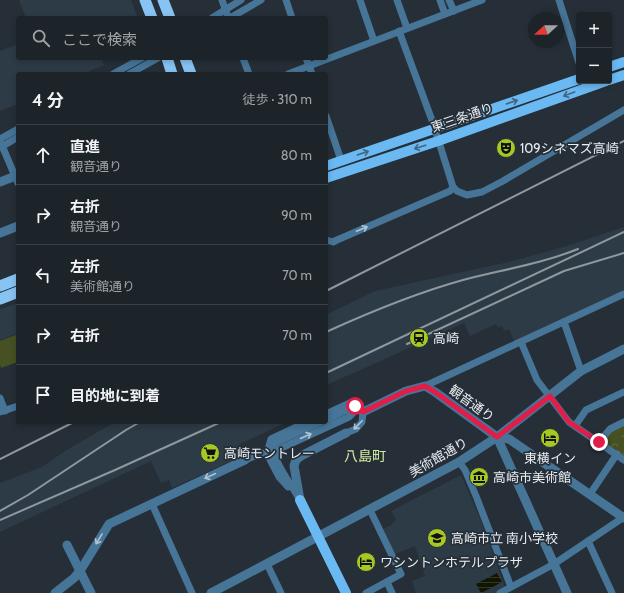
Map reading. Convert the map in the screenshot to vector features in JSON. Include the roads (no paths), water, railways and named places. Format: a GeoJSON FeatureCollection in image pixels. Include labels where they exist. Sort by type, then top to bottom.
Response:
{"type":"FeatureCollection","features":[{"type":"Feature","properties":{"kind":"highway"},"geometry":{"type":"LineString","coordinates":[[145,0],[151,16]]}},
{"type":"Feature","properties":{"kind":"highway"},"geometry":{"type":"LineString","coordinates":[[163,0],[169,16]]}},
{"type":"Feature","properties":{"kind":"highway"},"geometry":{"type":"LineString","coordinates":[[167,60],[171,72]]}},
{"type":"Feature","properties":{"kind":"highway"},"geometry":{"type":"LineString","coordinates":[[186,60],[190,72]]}},
{"type":"Feature","properties":{"kind":"highway"},"geometry":{"type":"LineString","coordinates":[[0,286],[16,280]]}},
{"type":"Feature","properties":{"kind":"highway"},"geometry":{"type":"LineString","coordinates":[[0,299],[16,293]]}},
{"type":"Feature","properties":{"kind":"main road"},"geometry":{"type":"LineString","coordinates":[[612,66],[624,62]]}},
{"type":"Feature","properties":{"kind":"main road"},"geometry":{"type":"LineString","coordinates":[[612,79],[624,75]]}},
{"type":"Feature","properties":{"kind":"main road","name":"東三条通り"},"geometry":{"type":"LineString","coordinates":[[328,165],[576,80]]}},
{"type":"Feature","properties":{"kind":"main road","name":"東三条通り"},"geometry":{"type":"LineString","coordinates":[[328,177],[438,141],[598,84]]}},
{"type":"Feature","properties":{"kind":"main road"},"geometry":{"type":"LineString","coordinates":[[300,500],[346,593]]}},
{"type":"Feature","properties":{"kind":"street"},"geometry":{"type":"LineString","coordinates":[[222,0],[228,16]]}},
{"type":"Feature","properties":{"kind":"street"},"geometry":{"type":"LineString","coordinates":[[215,16],[241,0]]}},
{"type":"Feature","properties":{"kind":"street"},"geometry":{"type":"LineString","coordinates":[[233,16],[261,0]]}},
{"type":"Feature","properties":{"kind":"street"},"geometry":{"type":"LineString","coordinates":[[286,0],[291,16]]}},
{"type":"Feature","properties":{"kind":"street"},"geometry":{"type":"LineString","coordinates":[[360,0],[374,41]]}},
{"type":"Feature","properties":{"kind":"street"},"geometry":{"type":"LineString","coordinates":[[398,0],[407,28]]}},
{"type":"Feature","properties":{"kind":"street"},"geometry":{"type":"LineString","coordinates":[[440,0],[445,14]]}},
{"type":"Feature","properties":{"kind":"street"},"geometry":{"type":"LineString","coordinates":[[449,0],[454,11]]}},
{"type":"Feature","properties":{"kind":"street"},"geometry":{"type":"LineString","coordinates":[[328,59],[482,0]]}},
{"type":"Feature","properties":{"kind":"street"},"geometry":{"type":"LineString","coordinates":[[559,0],[576,54]]}},
{"type":"Feature","properties":{"kind":"street"},"geometry":{"type":"LineString","coordinates":[[399,31],[434,128],[453,187],[466,196],[482,192],[503,181],[624,110]]}},
{"type":"Feature","properties":{"kind":"street"},"geometry":{"type":"LineString","coordinates":[[117,72],[138,60]]}},
{"type":"Feature","properties":{"kind":"street"},"geometry":{"type":"LineString","coordinates":[[133,72],[154,60]]}},
{"type":"Feature","properties":{"kind":"street"},"geometry":{"type":"LineString","coordinates":[[244,60],[248,72]]}},
{"type":"Feature","properties":{"kind":"street"},"geometry":{"type":"LineString","coordinates":[[307,60],[311,72]]}},
{"type":"Feature","properties":{"kind":"street"},"geometry":{"type":"LineString","coordinates":[[293,72],[325,60]]}},
{"type":"Feature","properties":{"kind":"street"},"geometry":{"type":"LineString","coordinates":[[328,124],[341,160]]}},
{"type":"Feature","properties":{"kind":"street"},"geometry":{"type":"LineString","coordinates":[[1,142],[16,130]]}},
{"type":"Feature","properties":{"kind":"street"},"geometry":{"type":"LineString","coordinates":[[1,142],[16,138]]}},
{"type":"Feature","properties":{"kind":"street"},"geometry":{"type":"LineString","coordinates":[[1,142],[16,176]]}},
{"type":"Feature","properties":{"kind":"street"},"geometry":{"type":"LineString","coordinates":[[0,182],[16,178]]}},
{"type":"Feature","properties":{"kind":"street"},"geometry":{"type":"LineString","coordinates":[[328,241],[332,242],[337,240],[450,191],[453,187]]}},
{"type":"Feature","properties":{"kind":"street"},"geometry":{"type":"LineString","coordinates":[[0,233],[16,227]]}},
{"type":"Feature","properties":{"kind":"street"},"geometry":{"type":"LineString","coordinates":[[328,419],[406,391],[425,386],[624,294]]}},
{"type":"Feature","properties":{"kind":"street"},"geometry":{"type":"LineString","coordinates":[[564,322],[581,370]]}},
{"type":"Feature","properties":{"kind":"street"},"geometry":{"type":"LineString","coordinates":[[522,342],[537,380],[569,422],[624,460]]}},
{"type":"Feature","properties":{"kind":"street","name":"美術館通り"},"geometry":{"type":"LineString","coordinates":[[211,593],[460,462],[497,437],[581,370],[624,349]]}},
{"type":"Feature","properties":{"kind":"street","name":"観音通り"},"geometry":{"type":"LineString","coordinates":[[425,386],[497,437],[567,593]]}},
{"type":"Feature","properties":{"kind":"street"},"geometry":{"type":"LineString","coordinates":[[575,426],[586,410],[624,392]]}},
{"type":"Feature","properties":{"kind":"street"},"geometry":{"type":"LineString","coordinates":[[0,398],[2,412],[16,407]]}},
{"type":"Feature","properties":{"kind":"street"},"geometry":{"type":"LineString","coordinates":[[300,500],[294,466],[296,460],[360,426],[364,418],[356,403],[352,402],[328,413]]}},
{"type":"Feature","properties":{"kind":"street"},"geometry":{"type":"LineString","coordinates":[[276,456],[277,450],[349,417],[359,408]]}},
{"type":"Feature","properties":{"kind":"street"},"geometry":{"type":"LineString","coordinates":[[599,442],[610,429],[624,422]]}},
{"type":"Feature","properties":{"kind":"street"},"geometry":{"type":"LineString","coordinates":[[289,483],[281,473],[269,446],[269,442],[275,436],[302,424]]}},
{"type":"Feature","properties":{"kind":"street"},"geometry":{"type":"LineString","coordinates":[[300,500],[283,473],[273,446],[275,443],[317,424]]}},
{"type":"Feature","properties":{"kind":"street"},"geometry":{"type":"LineString","coordinates":[[497,437],[510,439],[624,517],[554,564],[500,593]]}},
{"type":"Feature","properties":{"kind":"street"},"geometry":{"type":"LineString","coordinates":[[55,593],[74,578],[80,571],[109,524],[262,453],[267,454],[279,477],[300,500]]}},
{"type":"Feature","properties":{"kind":"street"},"geometry":{"type":"LineString","coordinates":[[590,494],[617,454]]}},
{"type":"Feature","properties":{"kind":"street"},"geometry":{"type":"LineString","coordinates":[[460,462],[476,496],[511,588]]}},
{"type":"Feature","properties":{"kind":"street"},"geometry":{"type":"LineString","coordinates":[[152,504],[192,593]]}},
{"type":"Feature","properties":{"kind":"street"},"geometry":{"type":"LineString","coordinates":[[366,593],[401,574],[370,510]]}},
{"type":"Feature","properties":{"kind":"street"},"geometry":{"type":"LineString","coordinates":[[588,541],[612,593]]}},
{"type":"Feature","properties":{"kind":"street"},"geometry":{"type":"LineString","coordinates":[[67,545],[91,593]]}},
{"type":"Feature","properties":{"kind":"street"},"geometry":{"type":"LineString","coordinates":[[267,564],[281,593]]}},
{"type":"Feature","properties":{"kind":"street"},"geometry":{"type":"LineString","coordinates":[[387,582],[392,593]]}},
{"type":"Feature","properties":{"kind":"railway"},"geometry":{"type":"LineString","coordinates":[[328,290],[624,141]]}},
{"type":"Feature","properties":{"kind":"railway"},"geometry":{"type":"LineString","coordinates":[[328,372],[624,232]]}},
{"type":"Feature","properties":{"kind":"railway"},"geometry":{"type":"LineString","coordinates":[[328,331],[376,310],[428,291],[463,280],[550,259],[578,249]]}},
{"type":"Feature","properties":{"kind":"railway"},"geometry":{"type":"LineString","coordinates":[[407,344],[564,271],[624,253]]}},
{"type":"Feature","properties":{"kind":"railway"},"geometry":{"type":"LineString","coordinates":[[0,459],[70,424]]}},
{"type":"Feature","properties":{"kind":"railway"},"geometry":{"type":"LineString","coordinates":[[0,511],[28,495],[136,424]]}},
{"type":"Feature","properties":{"kind":"railway"},"geometry":{"type":"LineString","coordinates":[[0,520],[217,424]]}},
{"type":"Feature","properties":{"kind":"place","name":"109シネマズ高崎"},"geometry":{"type":"Point","coordinates":[506,148]}},
{"type":"Feature","properties":{"kind":"place","name":"高崎"},"geometry":{"type":"Point","coordinates":[419,338]}},
{"type":"Feature","properties":{"kind":"place","name":"東横イン"},"geometry":{"type":"Point","coordinates":[550,438]}},
{"type":"Feature","properties":{"kind":"place","name":"高崎モントレー"},"geometry":{"type":"Point","coordinates":[210,453]}},
{"type":"Feature","properties":{"kind":"place","name":"高崎市美術館"},"geometry":{"type":"Point","coordinates":[479,477]}},
{"type":"Feature","properties":{"kind":"place","name":"高崎市立 南小学校"},"geometry":{"type":"Point","coordinates":[437,538]}},
{"type":"Feature","properties":{"kind":"place","name":"ワシントンホテルプラザ"},"geometry":{"type":"Point","coordinates":[366,562]}},
{"type":"Feature","properties":{"kind":"district","name":"八島町"},"geometry":{"type":"Point","coordinates":[365,456]}}]}
